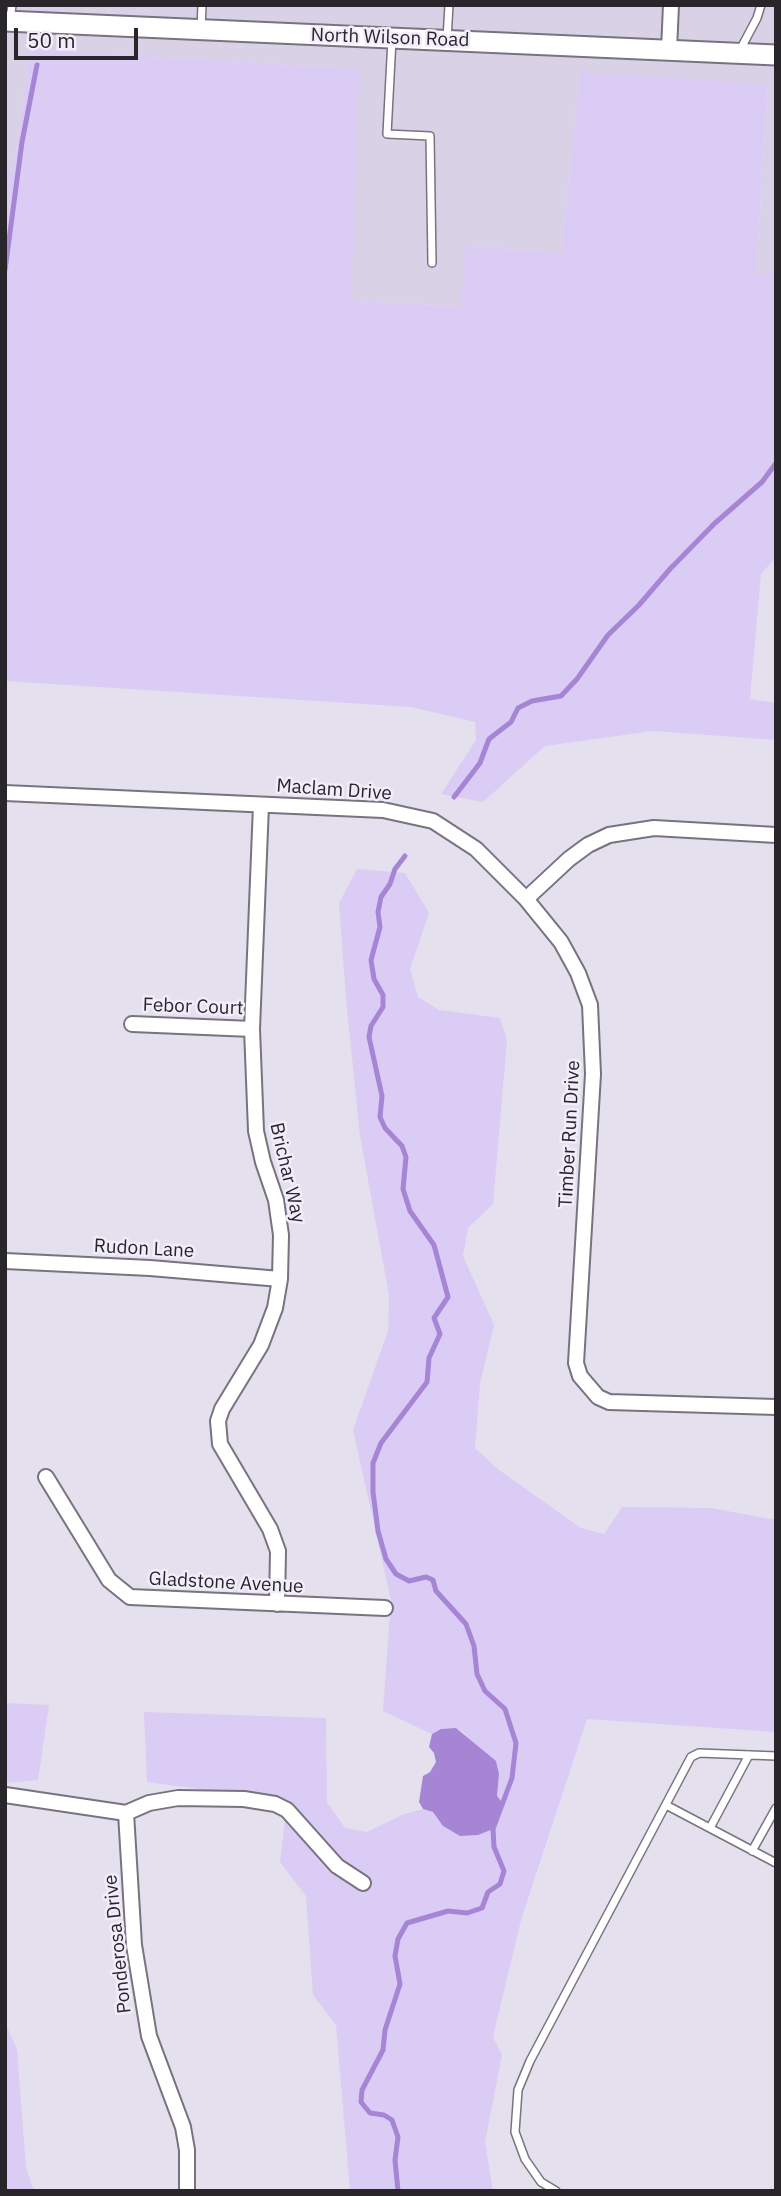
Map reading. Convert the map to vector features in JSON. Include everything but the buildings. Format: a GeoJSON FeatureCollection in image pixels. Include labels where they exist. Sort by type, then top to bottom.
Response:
{"type":"FeatureCollection","features":[{"type":"Feature","properties":{"kind":"main road","name":"North Wilson Road"},"geometry":{"type":"LineString","coordinates":[[9,16],[201,30],[776,55]]}},
{"type":"Feature","properties":{"kind":"street"},"geometry":{"type":"LineString","coordinates":[[669,50],[671,5]]}},
{"type":"Feature","properties":{"kind":"street","name":"Maclam Drive"},"geometry":{"type":"LineString","coordinates":[[5,793],[383,810],[433,821],[476,849],[526,899]]}},
{"type":"Feature","properties":{"kind":"street","name":"Brichar Way"},"geometry":{"type":"LineString","coordinates":[[261,804],[252,1029],[256,1131],[276,1200],[281,1235],[280,1279],[275,1308],[261,1345],[222,1409],[218,1421],[220,1444],[270,1530],[278,1551],[277,1604]]}},
{"type":"Feature","properties":{"kind":"street"},"geometry":{"type":"LineString","coordinates":[[526,899],[587,845],[609,835],[654,828],[776,835]]}},
{"type":"Feature","properties":{"kind":"street","name":"Timber Run Drive"},"geometry":{"type":"LineString","coordinates":[[526,899],[561,942],[578,973],[590,1005],[593,1074],[576,1363],[580,1376],[598,1397],[609,1402],[776,1408]]}},
{"type":"Feature","properties":{"kind":"street","name":"Febor Court"},"geometry":{"type":"LineString","coordinates":[[132,1024],[252,1029]]}},
{"type":"Feature","properties":{"kind":"street","name":"Rudon Lane"},"geometry":{"type":"LineString","coordinates":[[5,1261],[150,1268],[280,1279]]}},
{"type":"Feature","properties":{"kind":"street","name":"Gladstone Avenue"},"geometry":{"type":"LineString","coordinates":[[46,1477],[109,1580],[130,1597],[385,1608]]}},
{"type":"Feature","properties":{"kind":"street"},"geometry":{"type":"LineString","coordinates":[[5,1795],[125,1813],[149,1803],[178,1798],[244,1799],[275,1804],[287,1810],[337,1867],[363,1883]]}},
{"type":"Feature","properties":{"kind":"street","name":"Ponderosa Drive"},"geometry":{"type":"LineString","coordinates":[[125,1813],[138,1971],[149,2036],[183,2127],[187,2150],[187,2191]]}},
{"type":"Feature","properties":{"kind":"lane"},"geometry":{"type":"LineString","coordinates":[[201,30],[202,5]]}},
{"type":"Feature","properties":{"kind":"lane"},"geometry":{"type":"LineString","coordinates":[[447,40],[449,5]]}},
{"type":"Feature","properties":{"kind":"lane"},"geometry":{"type":"LineString","coordinates":[[738,53],[761,5]]}},
{"type":"Feature","properties":{"kind":"lane"},"geometry":{"type":"LineString","coordinates":[[393,38],[387,134],[430,136],[432,263]]}},
{"type":"Feature","properties":{"kind":"lane"},"geometry":{"type":"LineString","coordinates":[[556,2191],[541,2182],[525,2159],[515,2132],[518,2090],[530,2062],[691,1758],[699,1753],[776,1756]]}},
{"type":"Feature","properties":{"kind":"lane"},"geometry":{"type":"LineString","coordinates":[[710,1828],[749,1755]]}},
{"type":"Feature","properties":{"kind":"lane"},"geometry":{"type":"LineString","coordinates":[[666,1805],[776,1863]]}},
{"type":"Feature","properties":{"kind":"lane"},"geometry":{"type":"LineString","coordinates":[[752,1851],[776,1808]]}},
{"type":"Feature","properties":{"kind":"shaded area"},"geometry":{"type":"Polygon","coordinates":[[[5,5],[776,5],[776,274],[756,274],[768,85],[580,73],[561,253],[466,245],[462,306],[350,301],[358,69],[30,49],[13,175],[5,174],[5,5]]]}},
{"type":"Feature","properties":{"kind":"shaded area"},"geometry":{"type":"Polygon","coordinates":[[[30,49],[359,69],[351,301],[461,306],[465,245],[561,253],[580,72],[768,84],[756,274],[776,274],[776,557],[761,574],[750,699],[776,703],[776,740],[653,731],[545,746],[483,802],[441,794],[476,740],[475,722],[411,707],[5,681],[5,174],[13,174],[30,49]]]}},
{"type":"Feature","properties":{"kind":"shaded area"},"geometry":{"type":"Polygon","coordinates":[[[357,869],[405,873],[429,913],[410,969],[418,997],[439,1010],[500,1018],[507,1040],[493,1204],[468,1228],[463,1256],[494,1325],[480,1384],[475,1448],[499,1470],[581,1528],[604,1534],[622,1507],[711,1508],[776,1518],[776,1732],[587,1719],[521,1920],[493,2037],[502,2055],[485,2142],[493,2191],[350,2191],[336,2025],[313,1995],[306,1896],[280,1862],[287,1801],[147,1782],[144,1712],[326,1718],[327,1802],[345,1828],[367,1832],[404,1814],[423,1809],[433,1812],[443,1826],[460,1836],[497,1796],[499,1774],[464,1733],[456,1728],[441,1729],[432,1734],[383,1711],[391,1600],[353,1430],[388,1331],[389,1295],[360,1136],[346,999],[339,903],[357,869]]]}},
{"type":"Feature","properties":{"kind":"shaded area"},"geometry":{"type":"Polygon","coordinates":[[[5,1703],[49,1705],[38,1780],[5,1783],[5,1703]]]}},
{"type":"Feature","properties":{"kind":"shaded area"},"geometry":{"type":"Polygon","coordinates":[[[456,1728],[496,1761],[499,1774],[497,1796],[504,1805],[493,1829],[478,1835],[460,1836],[443,1826],[433,1812],[423,1809],[419,1802],[423,1776],[430,1772],[436,1762],[429,1747],[432,1734],[441,1729],[456,1728]]]}},
{"type":"Feature","properties":{"kind":"shaded area"},"geometry":{"type":"Polygon","coordinates":[[[5,2022],[17,2050],[26,2168],[34,2191],[5,2191],[5,2022]]]}},
{"type":"Feature","properties":{"kind":"waterway"},"geometry":{"type":"LineString","coordinates":[[5,270],[22,142],[37,65]]}},
{"type":"Feature","properties":{"kind":"waterway"},"geometry":{"type":"LineString","coordinates":[[454,797],[480,763],[489,739],[511,722],[518,708],[532,701],[561,696],[577,679],[608,635],[714,524],[762,482],[776,463]]}},
{"type":"Feature","properties":{"kind":"waterway"},"geometry":{"type":"LineString","coordinates":[[398,2191],[395,2160],[398,2137],[392,2120],[384,2115],[370,2113],[361,2102],[362,2090],[383,2050],[385,2030],[400,1984],[395,1956],[398,1939],[407,1923],[448,1911],[467,1913],[482,1908],[488,1892],[500,1884],[504,1871],[494,1847],[493,1829],[512,1778],[516,1743],[505,1709],[485,1691],[477,1674],[474,1646],[466,1624],[436,1591],[433,1580],[426,1577],[409,1581],[396,1574],[386,1559],[378,1531],[373,1492],[373,1463],[381,1443],[427,1382],[429,1358],[440,1334],[434,1318],[448,1297],[434,1245],[410,1211],[403,1189],[406,1157],[402,1146],[385,1128],[380,1117],[382,1096],[369,1037],[371,1026],[383,1007],[383,995],[374,979],[371,960],[380,927],[378,912],[381,897],[405,856]]}}]}
